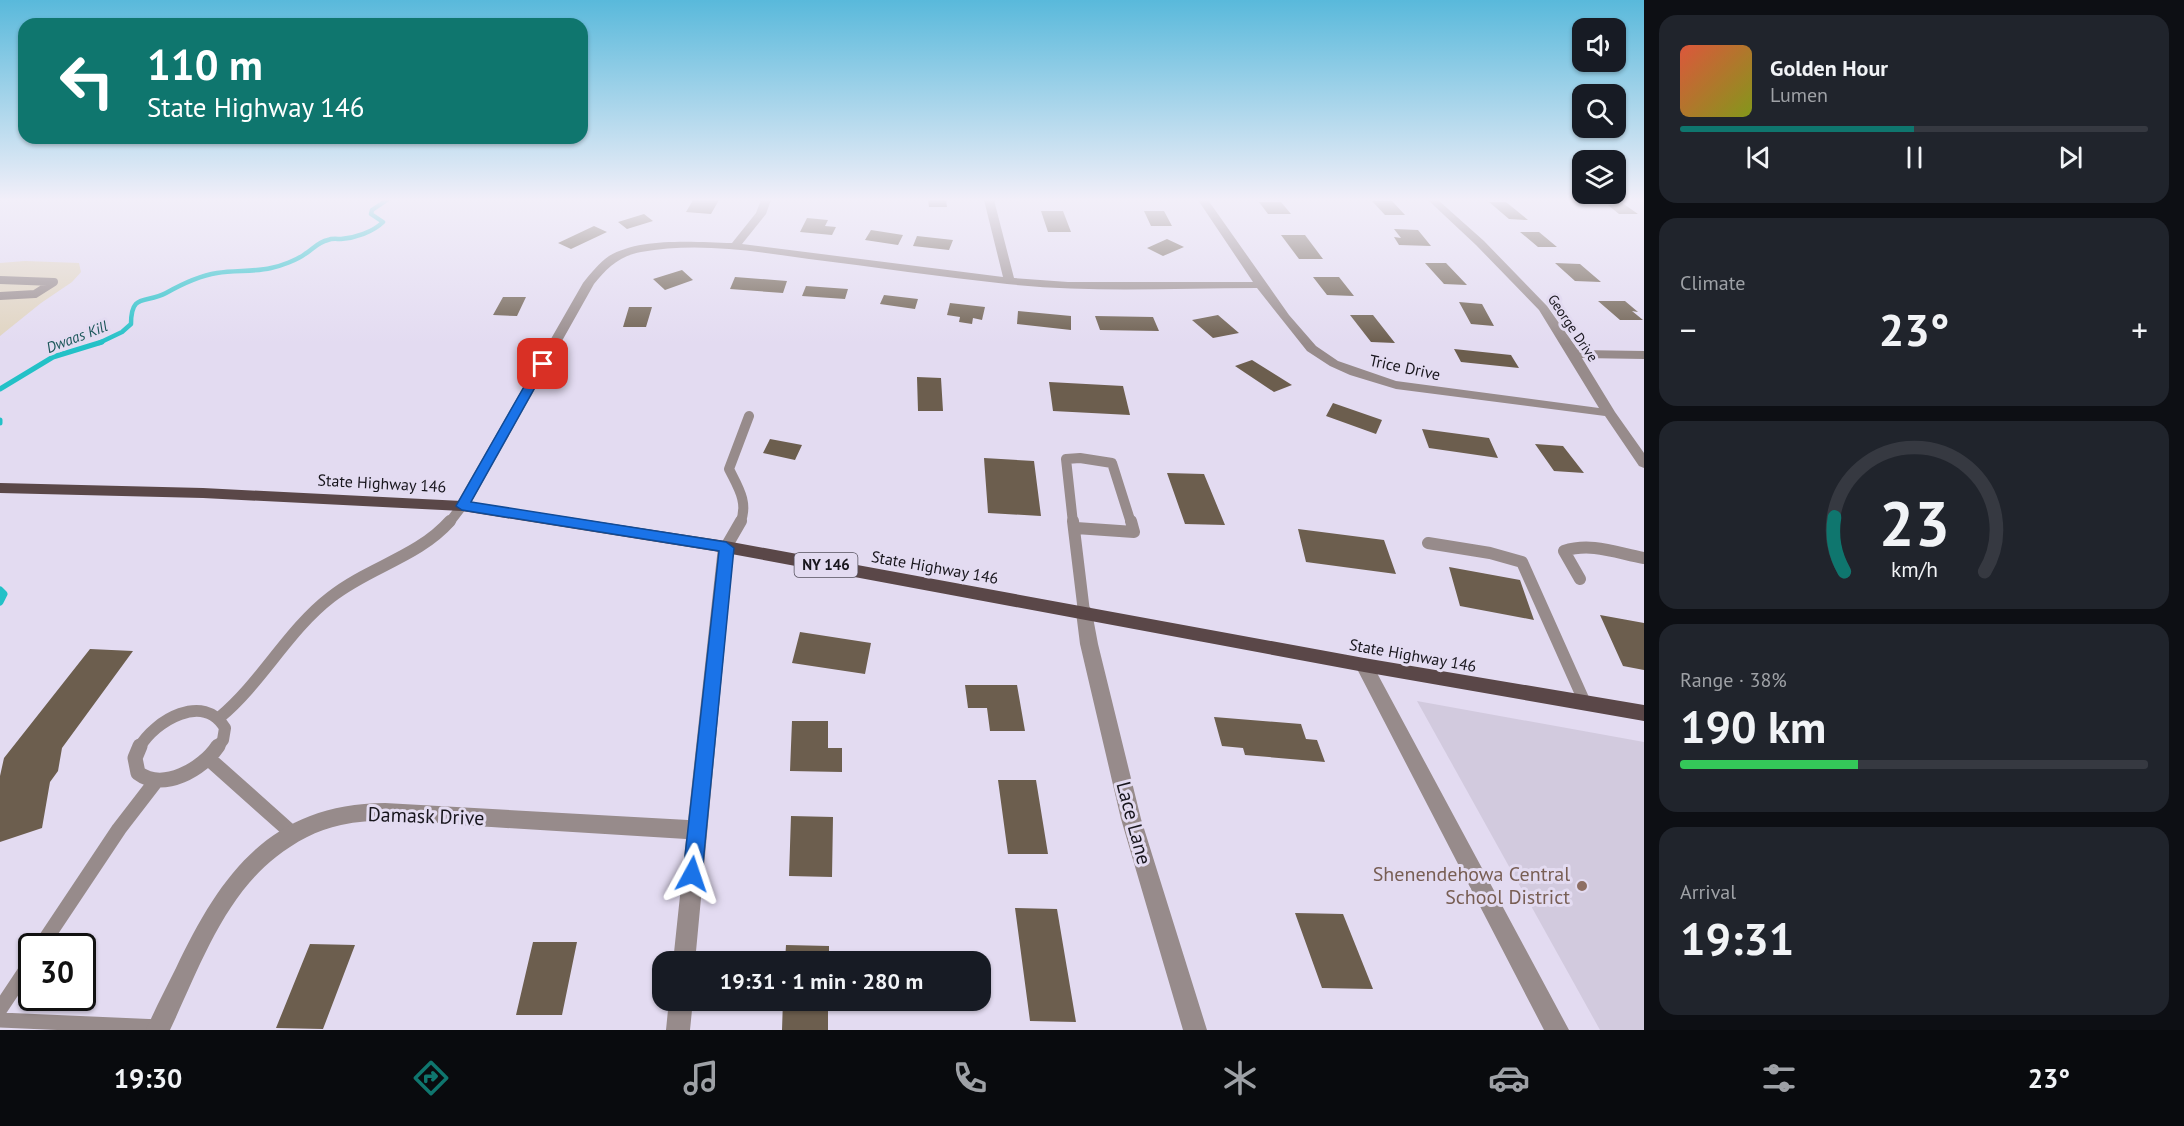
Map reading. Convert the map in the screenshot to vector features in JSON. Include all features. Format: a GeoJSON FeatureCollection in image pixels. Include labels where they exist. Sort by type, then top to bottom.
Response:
{"type":"FeatureCollection","features":[{"type":"Feature","properties":{"kind":"main road","name":"State Highway 146"},"geometry":{"type":"LineString","coordinates":[[0,488],[203,493],[462,506],[726,548],[1364,665],[1644,713]]}},
{"type":"Feature","properties":{"kind":"street"},"geometry":{"type":"LineString","coordinates":[[462,506],[589,283],[607,262],[624,253],[656,248]]}},
{"type":"Feature","properties":{"kind":"street"},"geometry":{"type":"LineString","coordinates":[[752,248],[1009,280],[1068,285],[1259,285]]}},
{"type":"Feature","properties":{"kind":"street"},"geometry":{"type":"LineString","coordinates":[[1001,248],[1009,280]]}},
{"type":"Feature","properties":{"kind":"street","name":"Trice Drive"},"geometry":{"type":"LineString","coordinates":[[1235,248],[1259,285],[1317,352],[1338,365],[1366,377],[1396,385],[1609,413]]}},
{"type":"Feature","properties":{"kind":"street","name":"George Drive"},"geometry":{"type":"LineString","coordinates":[[1485,248],[1544,308],[1609,413],[1644,463]]}},
{"type":"Feature","properties":{"kind":"street"},"geometry":{"type":"LineString","coordinates":[[1574,354],[1644,355]]}},
{"type":"Feature","properties":{"kind":"street"},"geometry":{"type":"LineString","coordinates":[[685,951],[726,548]]}},
{"type":"Feature","properties":{"kind":"street","name":"Lace Lane"},"geometry":{"type":"LineString","coordinates":[[1084,612],[1089,644],[1131,819],[1195,1030]]}},
{"type":"Feature","properties":{"kind":"street"},"geometry":{"type":"LineString","coordinates":[[1364,665],[1557,1030]]}},
{"type":"Feature","properties":{"kind":"street","name":"Damask Drive"},"geometry":{"type":"LineString","coordinates":[[159,1028],[219,907],[237,879],[263,854],[292,833],[331,818],[368,812],[696,830]]}},
{"type":"Feature","properties":{"kind":"street"},"geometry":{"type":"LineString","coordinates":[[678,1030],[680,1011]]}},
{"type":"Feature","properties":{"kind":"lane"},"geometry":{"type":"LineString","coordinates":[[0,280],[54,282],[41,293],[33,296],[0,296]]}},
{"type":"Feature","properties":{"kind":"lane"},"geometry":{"type":"LineString","coordinates":[[726,548],[745,514],[746,503],[729,470],[749,416]]}},
{"type":"Feature","properties":{"kind":"lane"},"geometry":{"type":"LineString","coordinates":[[1076,528],[1134,532],[1112,463],[1080,458],[1066,459],[1076,528],[1084,612]]}},
{"type":"Feature","properties":{"kind":"lane"},"geometry":{"type":"LineString","coordinates":[[220,717],[243,698],[322,604],[357,579],[422,546],[447,526],[462,506]]}},
{"type":"Feature","properties":{"kind":"lane"},"geometry":{"type":"LineString","coordinates":[[1428,543],[1490,552],[1522,562],[1585,703]]}},
{"type":"Feature","properties":{"kind":"lane"},"geometry":{"type":"LineString","coordinates":[[1580,579],[1564,551],[1570,548],[1582,546],[1644,558]]}},
{"type":"Feature","properties":{"kind":"lane"},"geometry":{"type":"LineString","coordinates":[[203,710],[215,713],[224,721],[225,732],[220,746],[209,759],[183,775],[156,781],[143,777],[135,768],[135,755],[138,748],[154,728],[187,711],[203,710]]}},
{"type":"Feature","properties":{"kind":"lane"},"geometry":{"type":"LineString","coordinates":[[209,759],[292,833]]}},
{"type":"Feature","properties":{"kind":"lane"},"geometry":{"type":"LineString","coordinates":[[50,933],[119,829],[156,781]]}},
{"type":"Feature","properties":{"kind":"lane"},"geometry":{"type":"LineString","coordinates":[[0,1009],[18,982]]}},
{"type":"Feature","properties":{"kind":"lane"},"geometry":{"type":"LineString","coordinates":[[0,1020],[159,1028]]}},
{"type":"Feature","properties":{"kind":"shaded area"},"geometry":{"type":"Polygon","coordinates":[[[25,261],[79,263],[81,272],[72,282],[41,303],[0,336],[0,263],[25,261]]]}},
{"type":"Feature","properties":{"kind":"shaded area","name":"Shenendehowa Central School District"},"geometry":{"type":"Polygon","coordinates":[[[1417,701],[1644,742],[1644,1030],[1600,1030],[1417,701]]]}},
{"type":"Feature","properties":{"kind":"building"},"geometry":{"type":"Polygon","coordinates":[[[1147,248],[1182,248],[1163,256],[1147,248]]]}},
{"type":"Feature","properties":{"kind":"building"},"geometry":{"type":"Polygon","coordinates":[[[1291,248],[1315,248],[1323,259],[1299,259],[1291,248]]]}},
{"type":"Feature","properties":{"kind":"building"},"geometry":{"type":"Polygon","coordinates":[[[1425,263],[1446,263],[1467,285],[1444,284],[1425,263]]]}},
{"type":"Feature","properties":{"kind":"building"},"geometry":{"type":"Polygon","coordinates":[[[1555,263],[1580,264],[1601,282],[1575,281],[1555,263]]]}},
{"type":"Feature","properties":{"kind":"building"},"geometry":{"type":"Polygon","coordinates":[[[682,270],[693,280],[665,290],[653,279],[682,270]]]}},
{"type":"Feature","properties":{"kind":"building"},"geometry":{"type":"Polygon","coordinates":[[[735,277],[787,281],[783,293],[730,289],[735,277]]]}},
{"type":"Feature","properties":{"kind":"building"},"geometry":{"type":"Polygon","coordinates":[[[1313,277],[1339,277],[1354,296],[1327,295],[1313,277]]]}},
{"type":"Feature","properties":{"kind":"building"},"geometry":{"type":"Polygon","coordinates":[[[806,286],[848,289],[845,299],[802,296],[806,286]]]}},
{"type":"Feature","properties":{"kind":"building"},"geometry":{"type":"Polygon","coordinates":[[[884,295],[918,299],[915,309],[880,304],[884,295]]]}},
{"type":"Feature","properties":{"kind":"building"},"geometry":{"type":"Polygon","coordinates":[[[503,297],[526,297],[517,316],[493,315],[503,297]]]}},
{"type":"Feature","properties":{"kind":"building"},"geometry":{"type":"Polygon","coordinates":[[[1598,301],[1625,301],[1638,312],[1632,311],[1643,320],[1620,320],[1598,301]]]}},
{"type":"Feature","properties":{"kind":"building"},"geometry":{"type":"Polygon","coordinates":[[[1459,302],[1482,304],[1494,326],[1471,324],[1459,302]]]}},
{"type":"Feature","properties":{"kind":"building"},"geometry":{"type":"Polygon","coordinates":[[[950,303],[985,307],[982,320],[973,318],[972,324],[959,322],[960,317],[947,315],[950,303]]]}},
{"type":"Feature","properties":{"kind":"building"},"geometry":{"type":"Polygon","coordinates":[[[629,307],[652,307],[646,327],[623,327],[629,307]]]}},
{"type":"Feature","properties":{"kind":"building"},"geometry":{"type":"Polygon","coordinates":[[[1018,311],[1071,316],[1071,330],[1017,324],[1018,311]]]}},
{"type":"Feature","properties":{"kind":"building"},"geometry":{"type":"Polygon","coordinates":[[[1218,315],[1239,333],[1213,338],[1192,320],[1218,315]]]}},
{"type":"Feature","properties":{"kind":"building"},"geometry":{"type":"Polygon","coordinates":[[[1350,315],[1373,315],[1395,343],[1371,342],[1350,315]]]}},
{"type":"Feature","properties":{"kind":"building"},"geometry":{"type":"Polygon","coordinates":[[[1095,316],[1153,317],[1159,331],[1100,330],[1095,316]]]}},
{"type":"Feature","properties":{"kind":"building"},"geometry":{"type":"Polygon","coordinates":[[[1454,349],[1511,355],[1519,368],[1461,362],[1454,349]]]}},
{"type":"Feature","properties":{"kind":"building"},"geometry":{"type":"Polygon","coordinates":[[[1252,360],[1292,385],[1274,392],[1235,366],[1252,360]]]}},
{"type":"Feature","properties":{"kind":"building"},"geometry":{"type":"Polygon","coordinates":[[[917,377],[941,378],[943,411],[918,411],[917,377]]]}},
{"type":"Feature","properties":{"kind":"building"},"geometry":{"type":"Polygon","coordinates":[[[1049,382],[1123,386],[1130,415],[1053,411],[1049,382]]]}},
{"type":"Feature","properties":{"kind":"building"},"geometry":{"type":"Polygon","coordinates":[[[1333,403],[1382,420],[1376,434],[1326,416],[1333,403]]]}},
{"type":"Feature","properties":{"kind":"building"},"geometry":{"type":"Polygon","coordinates":[[[1422,429],[1489,438],[1498,458],[1429,448],[1422,429]]]}},
{"type":"Feature","properties":{"kind":"building"},"geometry":{"type":"Polygon","coordinates":[[[770,439],[802,445],[795,460],[763,453],[770,439]]]}},
{"type":"Feature","properties":{"kind":"building"},"geometry":{"type":"Polygon","coordinates":[[[1535,444],[1563,446],[1584,473],[1554,471],[1535,444]]]}},
{"type":"Feature","properties":{"kind":"building"},"geometry":{"type":"Polygon","coordinates":[[[984,458],[1034,461],[1041,516],[988,513],[984,458]]]}},
{"type":"Feature","properties":{"kind":"building"},"geometry":{"type":"Polygon","coordinates":[[[1167,473],[1204,474],[1225,525],[1185,524],[1167,473]]]}},
{"type":"Feature","properties":{"kind":"building"},"geometry":{"type":"Polygon","coordinates":[[[1298,529],[1384,540],[1396,574],[1306,562],[1298,529]]]}},
{"type":"Feature","properties":{"kind":"building"},"geometry":{"type":"Polygon","coordinates":[[[1449,567],[1520,580],[1534,620],[1460,606],[1449,567]]]}},
{"type":"Feature","properties":{"kind":"building"},"geometry":{"type":"Polygon","coordinates":[[[1600,615],[1644,623],[1644,670],[1623,666],[1600,615]]]}},
{"type":"Feature","properties":{"kind":"building"},"geometry":{"type":"Polygon","coordinates":[[[800,632],[871,643],[865,674],[792,663],[800,632]]]}},
{"type":"Feature","properties":{"kind":"building"},"geometry":{"type":"Polygon","coordinates":[[[90,649],[133,651],[62,748],[58,771],[50,782],[42,828],[0,842],[0,776],[4,758],[90,649]]]}},
{"type":"Feature","properties":{"kind":"building"},"geometry":{"type":"Polygon","coordinates":[[[965,685],[1017,685],[1025,731],[990,731],[987,708],[968,708],[965,685]]]}},
{"type":"Feature","properties":{"kind":"building"},"geometry":{"type":"Polygon","coordinates":[[[1214,717],[1301,724],[1306,739],[1317,740],[1325,762],[1245,755],[1243,748],[1222,746],[1214,717]]]}},
{"type":"Feature","properties":{"kind":"building"},"geometry":{"type":"Polygon","coordinates":[[[792,721],[828,721],[828,748],[842,748],[842,772],[790,771],[792,721]]]}},
{"type":"Feature","properties":{"kind":"building"},"geometry":{"type":"Polygon","coordinates":[[[998,780],[1036,780],[1048,854],[1008,854],[998,780]]]}},
{"type":"Feature","properties":{"kind":"building"},"geometry":{"type":"Polygon","coordinates":[[[791,816],[833,817],[832,877],[789,876],[791,816]]]}},
{"type":"Feature","properties":{"kind":"building"},"geometry":{"type":"Polygon","coordinates":[[[1015,908],[1057,909],[1076,1022],[1030,1021],[1015,908]]]}},
{"type":"Feature","properties":{"kind":"building"},"geometry":{"type":"Polygon","coordinates":[[[1295,913],[1343,914],[1373,989],[1322,988],[1295,913]]]}},
{"type":"Feature","properties":{"kind":"building"},"geometry":{"type":"Polygon","coordinates":[[[533,942],[577,942],[562,1015],[516,1015],[533,942]]]}},
{"type":"Feature","properties":{"kind":"building"},"geometry":{"type":"Polygon","coordinates":[[[310,944],[355,945],[323,1029],[276,1028],[310,944]]]}},
{"type":"Feature","properties":{"kind":"building"},"geometry":{"type":"Polygon","coordinates":[[[786,945],[829,946],[829,951],[786,951],[786,945]]]}},
{"type":"Feature","properties":{"kind":"building"},"geometry":{"type":"Polygon","coordinates":[[[783,1011],[828,1011],[828,1030],[782,1030],[783,1011]]]}},
{"type":"Feature","properties":{"kind":"waterway","name":"Dwaas Kill"},"geometry":{"type":"LineString","coordinates":[[99,343],[122,332],[131,324],[134,307],[141,301],[159,296],[210,274],[279,266],[298,258],[313,248]]}},
{"type":"Feature","properties":{"kind":"waterway","name":"Dwaas Kill"},"geometry":{"type":"LineString","coordinates":[[0,389],[53,357],[99,343]]}},
{"type":"Feature","properties":{"kind":"waterway","name":"Dwaas Kill"},"geometry":{"type":"LineString","coordinates":[[0,590],[4,594],[0,602]]}},
{"type":"Feature","properties":{"kind":"place","name":"Shenendehowa Central School District"},"geometry":{"type":"Point","coordinates":[1582,886]}},
{"type":"Feature","properties":{"kind":"route"},"geometry":{"type":"LineString","coordinates":[[543,364],[462,506],[726,548],[692,874]]}}]}
